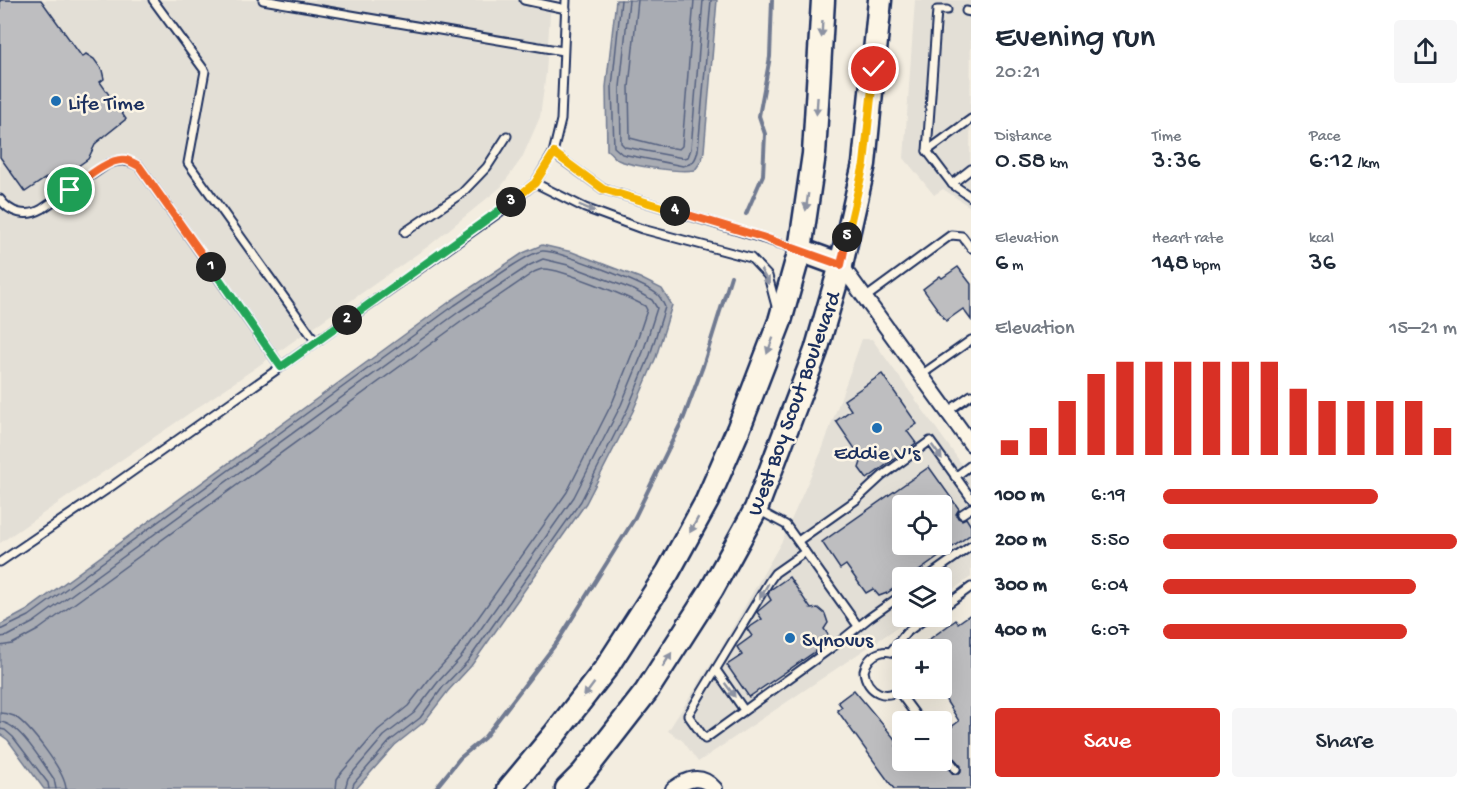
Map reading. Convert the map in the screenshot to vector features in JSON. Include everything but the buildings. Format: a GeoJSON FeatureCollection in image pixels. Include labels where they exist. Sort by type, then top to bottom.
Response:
{"type":"FeatureCollection","features":[{"type":"Feature","properties":{"kind":"main road","name":"West Boy Scout Boulevard"},"geometry":{"type":"LineString","coordinates":[[509,789],[606,668],[668,572],[707,501],[738,430],[780,321],[800,250],[814,154],[823,0]]}},
{"type":"Feature","properties":{"kind":"main road","name":"West Boy Scout Boulevard"},"geometry":{"type":"LineString","coordinates":[[567,789],[583,773],[646,692],[712,588],[756,509],[816,351],[841,265],[864,164],[880,0]]}},
{"type":"Feature","properties":{"kind":"main road"},"geometry":{"type":"LineString","coordinates":[[800,250],[841,265]]}},
{"type":"Feature","properties":{"kind":"street"},"geometry":{"type":"LineString","coordinates":[[841,265],[971,444]]}},
{"type":"Feature","properties":{"kind":"street"},"geometry":{"type":"LineString","coordinates":[[673,789],[686,780],[694,778],[703,780],[714,789]]}},
{"type":"Feature","properties":{"kind":"lane"},"geometry":{"type":"LineString","coordinates":[[153,0],[205,71],[188,163],[316,342]]}},
{"type":"Feature","properties":{"kind":"lane"},"geometry":{"type":"LineString","coordinates":[[263,0],[563,51]]}},
{"type":"Feature","properties":{"kind":"lane"},"geometry":{"type":"LineString","coordinates":[[524,0],[566,9]]}},
{"type":"Feature","properties":{"kind":"lane"},"geometry":{"type":"LineString","coordinates":[[1,561],[29,544],[500,212],[535,183],[554,153],[561,120],[566,0]]}},
{"type":"Feature","properties":{"kind":"lane"},"geometry":{"type":"LineString","coordinates":[[947,10],[937,10],[927,151],[952,184],[971,197]]}},
{"type":"Feature","properties":{"kind":"lane"},"geometry":{"type":"LineString","coordinates":[[927,151],[971,120]]}},
{"type":"Feature","properties":{"kind":"lane"},"geometry":{"type":"LineString","coordinates":[[405,232],[462,193],[487,166],[507,136]]}},
{"type":"Feature","properties":{"kind":"lane"},"geometry":{"type":"LineString","coordinates":[[554,153],[603,189],[800,250]]}},
{"type":"Feature","properties":{"kind":"lane"},"geometry":{"type":"LineString","coordinates":[[0,199],[11,211],[23,214],[36,213],[108,164],[126,160],[139,166],[281,367]]}},
{"type":"Feature","properties":{"kind":"lane"},"geometry":{"type":"LineString","coordinates":[[952,184],[971,170]]}},
{"type":"Feature","properties":{"kind":"lane"},"geometry":{"type":"LineString","coordinates":[[535,183],[585,208],[642,229],[751,258],[768,276],[780,321]]}},
{"type":"Feature","properties":{"kind":"lane"},"geometry":{"type":"LineString","coordinates":[[865,298],[951,235],[962,236],[971,248]]}},
{"type":"Feature","properties":{"kind":"lane"},"geometry":{"type":"LineString","coordinates":[[921,375],[971,340]]}},
{"type":"Feature","properties":{"kind":"lane"},"geometry":{"type":"LineString","coordinates":[[948,411],[971,395]]}},
{"type":"Feature","properties":{"kind":"lane"},"geometry":{"type":"LineString","coordinates":[[798,541],[856,500],[882,476],[930,441],[971,498]]}},
{"type":"Feature","properties":{"kind":"lane"},"geometry":{"type":"LineString","coordinates":[[955,477],[971,465]]}},
{"type":"Feature","properties":{"kind":"lane"},"geometry":{"type":"LineString","coordinates":[[962,514],[971,508]]}},
{"type":"Feature","properties":{"kind":"lane"},"geometry":{"type":"LineString","coordinates":[[756,509],[786,525],[858,626]]}},
{"type":"Feature","properties":{"kind":"lane"},"geometry":{"type":"LineString","coordinates":[[941,567],[971,546]]}},
{"type":"Feature","properties":{"kind":"lane"},"geometry":{"type":"LineString","coordinates":[[805,552],[770,580],[688,715],[705,739],[892,602]]}},
{"type":"Feature","properties":{"kind":"lane"},"geometry":{"type":"LineString","coordinates":[[952,601],[971,587]]}},
{"type":"Feature","properties":{"kind":"lane"},"geometry":{"type":"LineString","coordinates":[[892,693],[888,695],[873,691],[865,679],[866,664],[870,658],[884,651],[891,651],[914,627]]}},
{"type":"Feature","properties":{"kind":"lane"},"geometry":{"type":"LineString","coordinates":[[716,670],[744,710]]}},
{"type":"Feature","properties":{"kind":"lane"},"geometry":{"type":"LineString","coordinates":[[952,764],[956,769]]}},
{"type":"Feature","properties":{"kind":"shaded area"},"geometry":{"type":"Polygon","coordinates":[[[0,0],[551,0],[546,73],[540,117],[522,158],[501,187],[430,245],[0,543],[0,0]]]}},
{"type":"Feature","properties":{"kind":"shaded area"},"geometry":{"type":"Polygon","coordinates":[[[915,0],[971,0],[970,207],[943,189],[934,195],[904,158],[915,0]]]}},
{"type":"Feature","properties":{"kind":"shaded area"},"geometry":{"type":"Polygon","coordinates":[[[862,339],[872,339],[971,477],[971,577],[952,590],[952,567],[892,567],[892,627],[898,627],[698,762],[683,741],[668,731],[717,655],[782,541],[822,450],[862,339]]]}},
{"type":"Feature","properties":{"kind":"water"},"geometry":{"type":"Polygon","coordinates":[[[616,0],[717,0],[704,151],[702,160],[695,170],[668,170],[634,165],[618,160],[607,150],[606,87],[616,0]]]}},
{"type":"Feature","properties":{"kind":"water"},"geometry":{"type":"Polygon","coordinates":[[[542,245],[572,252],[640,278],[662,289],[672,305],[656,357],[633,411],[586,503],[471,666],[424,722],[395,745],[356,789],[44,789],[8,740],[0,734],[0,625],[26,611],[452,300],[523,253],[542,245]]]}},
{"type":"Feature","properties":{"kind":"waterway"},"geometry":{"type":"LineString","coordinates":[[746,214],[763,175],[765,134],[759,116],[770,57],[772,0]]}},
{"type":"Feature","properties":{"kind":"waterway"},"geometry":{"type":"LineString","coordinates":[[435,789],[460,758],[484,738],[558,641],[633,521],[684,417],[703,366],[731,276]]}},
{"type":"Feature","properties":{"kind":"place","name":"Life Time"},"geometry":{"type":"Point","coordinates":[56,101]}},
{"type":"Feature","properties":{"kind":"place","name":"Eddie V's"},"geometry":{"type":"Point","coordinates":[877,428]}},
{"type":"Feature","properties":{"kind":"place","name":"Synovus"},"geometry":{"type":"Point","coordinates":[790,638]}},
{"type":"Feature","properties":{"kind":"route"},"geometry":{"type":"LineString","coordinates":[[70,190],[97,170],[118,160],[126,160],[139,166],[281,367],[500,212],[535,183],[554,153],[603,189],[762,237],[841,265],[864,164],[874,69]]}}]}
